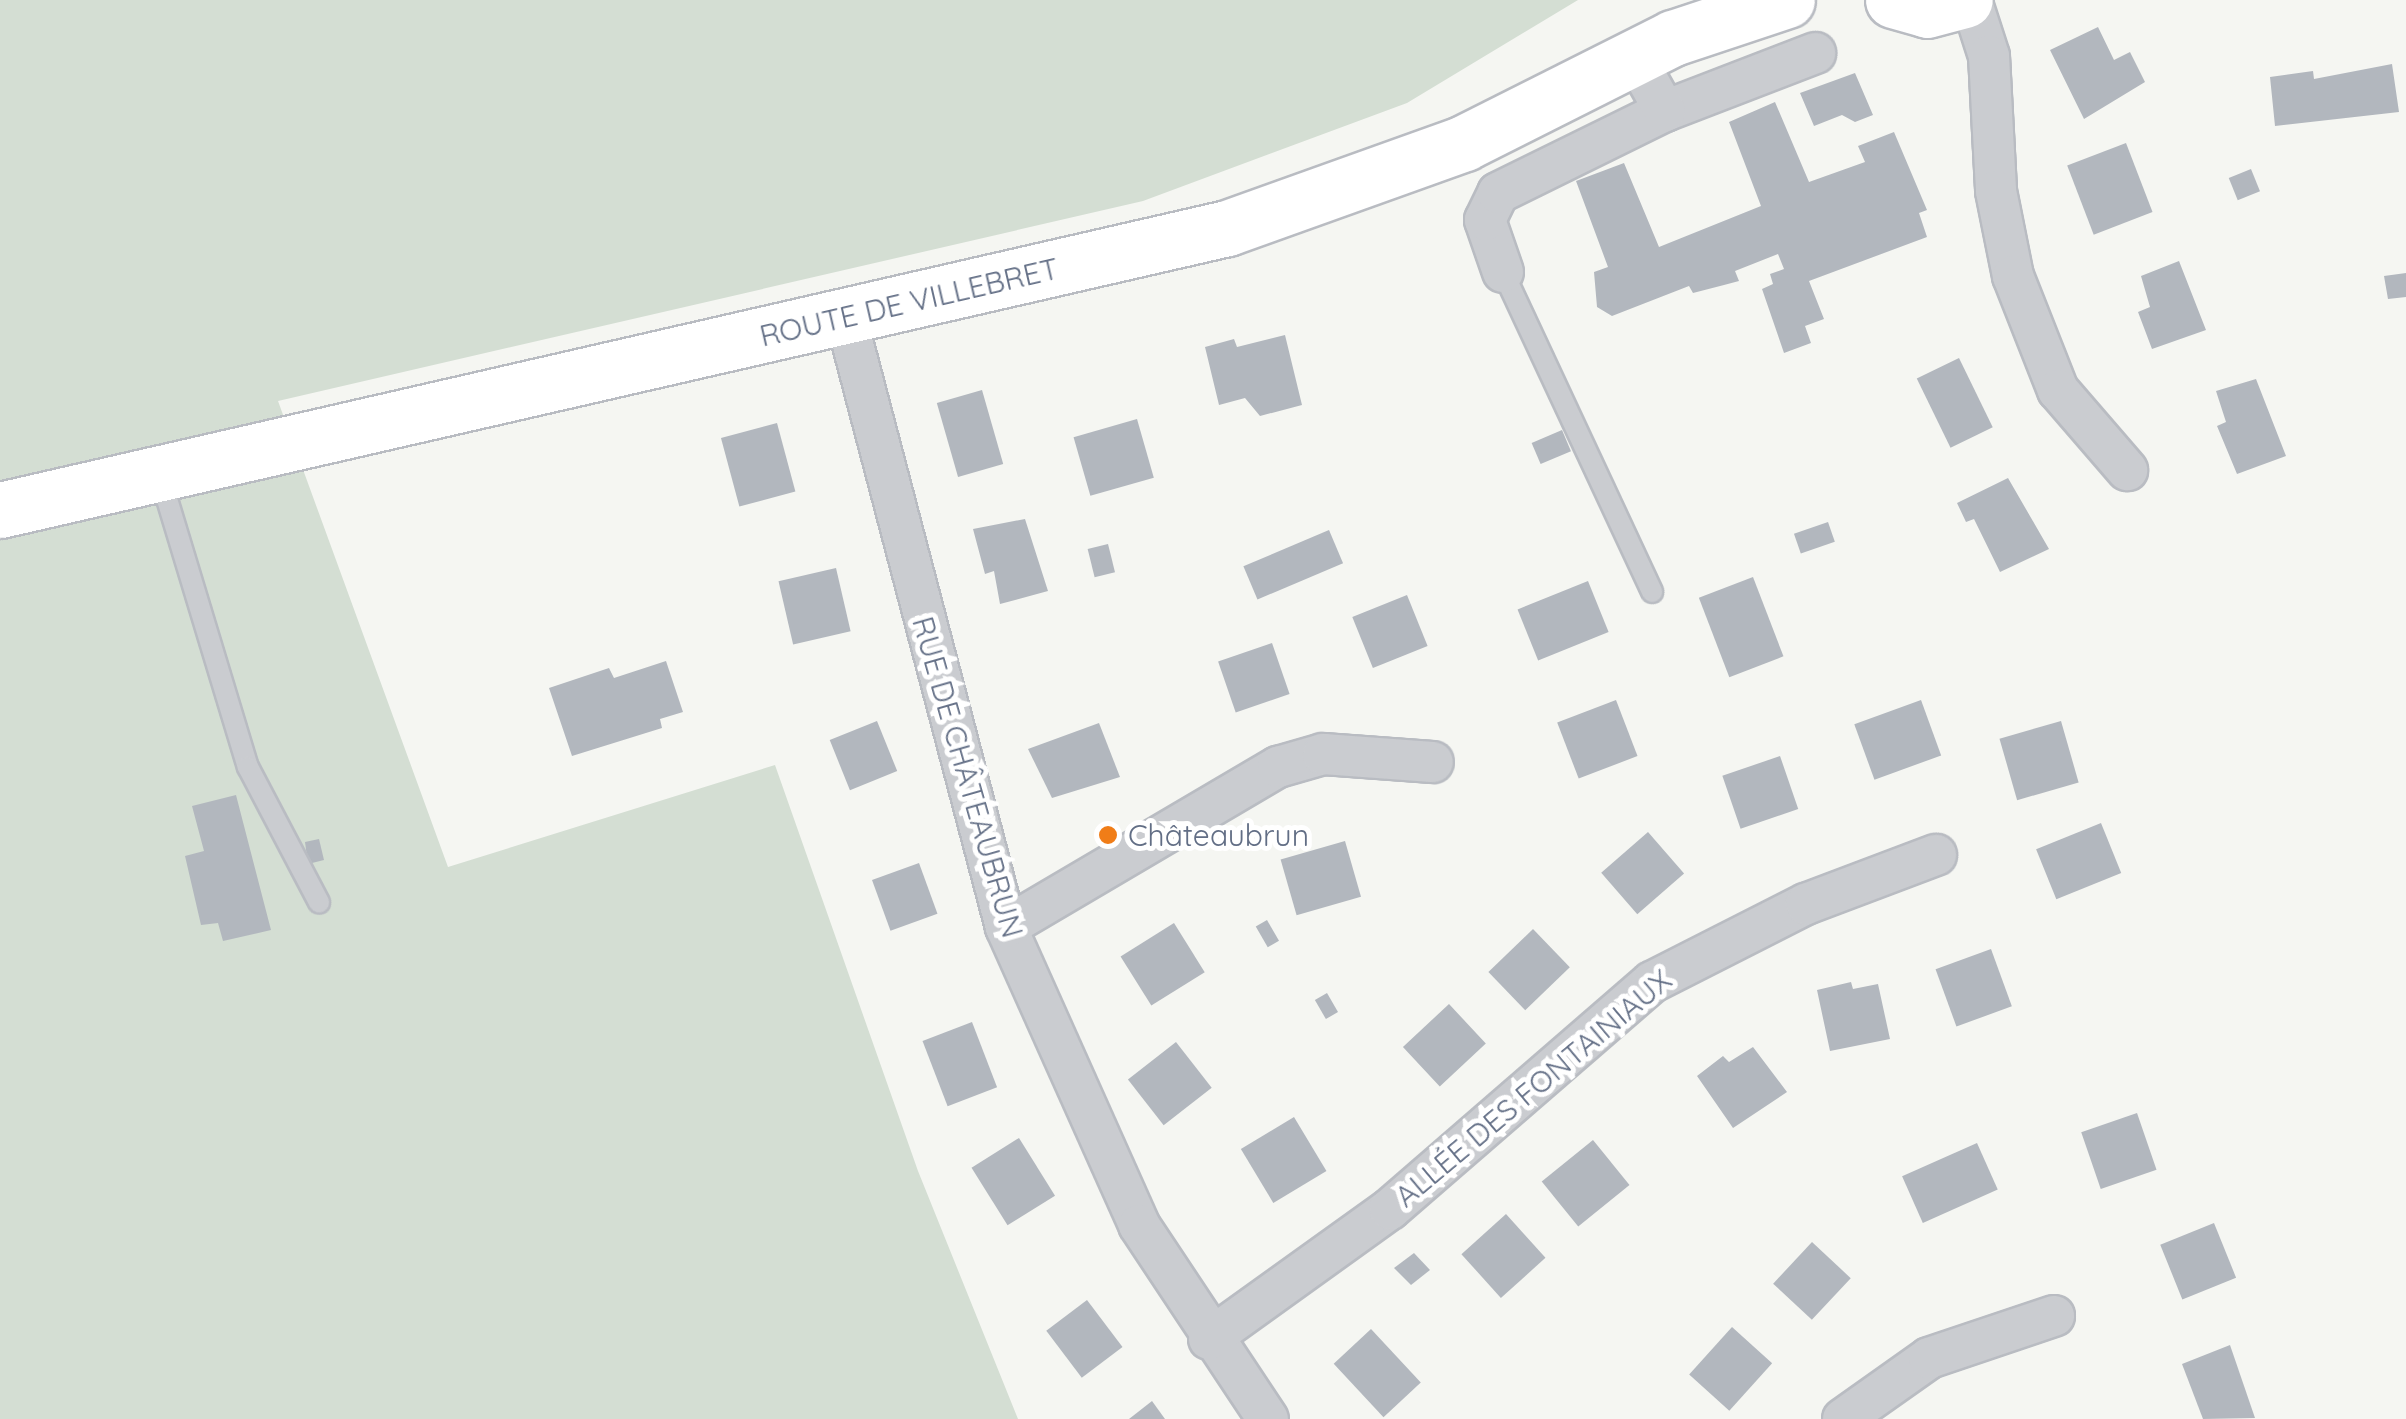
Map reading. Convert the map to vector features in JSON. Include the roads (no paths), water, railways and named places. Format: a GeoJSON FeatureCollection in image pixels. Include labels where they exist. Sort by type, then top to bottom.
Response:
{"type":"FeatureCollection","features":[{"type":"Feature","properties":{"kind":"main road","name":"ROUTE DE VILLEBRET"},"geometry":{"type":"LineString","coordinates":[[0,510],[158,470],[846,318],[1227,228],[1348,189],[1464,143],[1634,56],[1787,0]]}},
{"type":"Feature","properties":{"kind":"main road"},"geometry":{"type":"LineString","coordinates":[[1893,0],[1927,10],[1968,0]]}},
{"type":"Feature","properties":{"kind":"street"},"geometry":{"type":"LineString","coordinates":[[1968,0],[1988,56],[1996,191],[2014,276],[2058,390],[2126,470]]}},
{"type":"Feature","properties":{"kind":"street"},"geometry":{"type":"LineString","coordinates":[[1503,272],[1485,220],[1498,193],[1664,112],[1815,53]]}},
{"type":"Feature","properties":{"kind":"street"},"geometry":{"type":"LineString","coordinates":[[1634,56],[1664,112]]}},
{"type":"Feature","properties":{"kind":"street","name":"RUE DE CHÂTEAUBRUN"},"geometry":{"type":"LineString","coordinates":[[846,318],[1006,927],[1139,1226],[1209,1338],[1268,1419]]}},
{"type":"Feature","properties":{"kind":"street"},"geometry":{"type":"LineString","coordinates":[[1006,927],[1278,767],[1322,754],[1433,762]]}},
{"type":"Feature","properties":{"kind":"street","name":"ALLÉE DES FONTAINIAUX"},"geometry":{"type":"LineString","coordinates":[[1209,1338],[1390,1209],[1652,982],[1806,904],[1936,855]]}},
{"type":"Feature","properties":{"kind":"street"},"geometry":{"type":"LineString","coordinates":[[1843,1419],[1929,1358],[2054,1316]]}},
{"type":"Feature","properties":{"kind":"lane"},"geometry":{"type":"LineString","coordinates":[[1503,272],[1652,592]]}},
{"type":"Feature","properties":{"kind":"lane"},"geometry":{"type":"LineString","coordinates":[[158,470],[248,767],[318,902]]}},
{"type":"Feature","properties":{"kind":"place","name":"Châteaubrun"},"geometry":{"type":"Point","coordinates":[1108,835]}}]}
